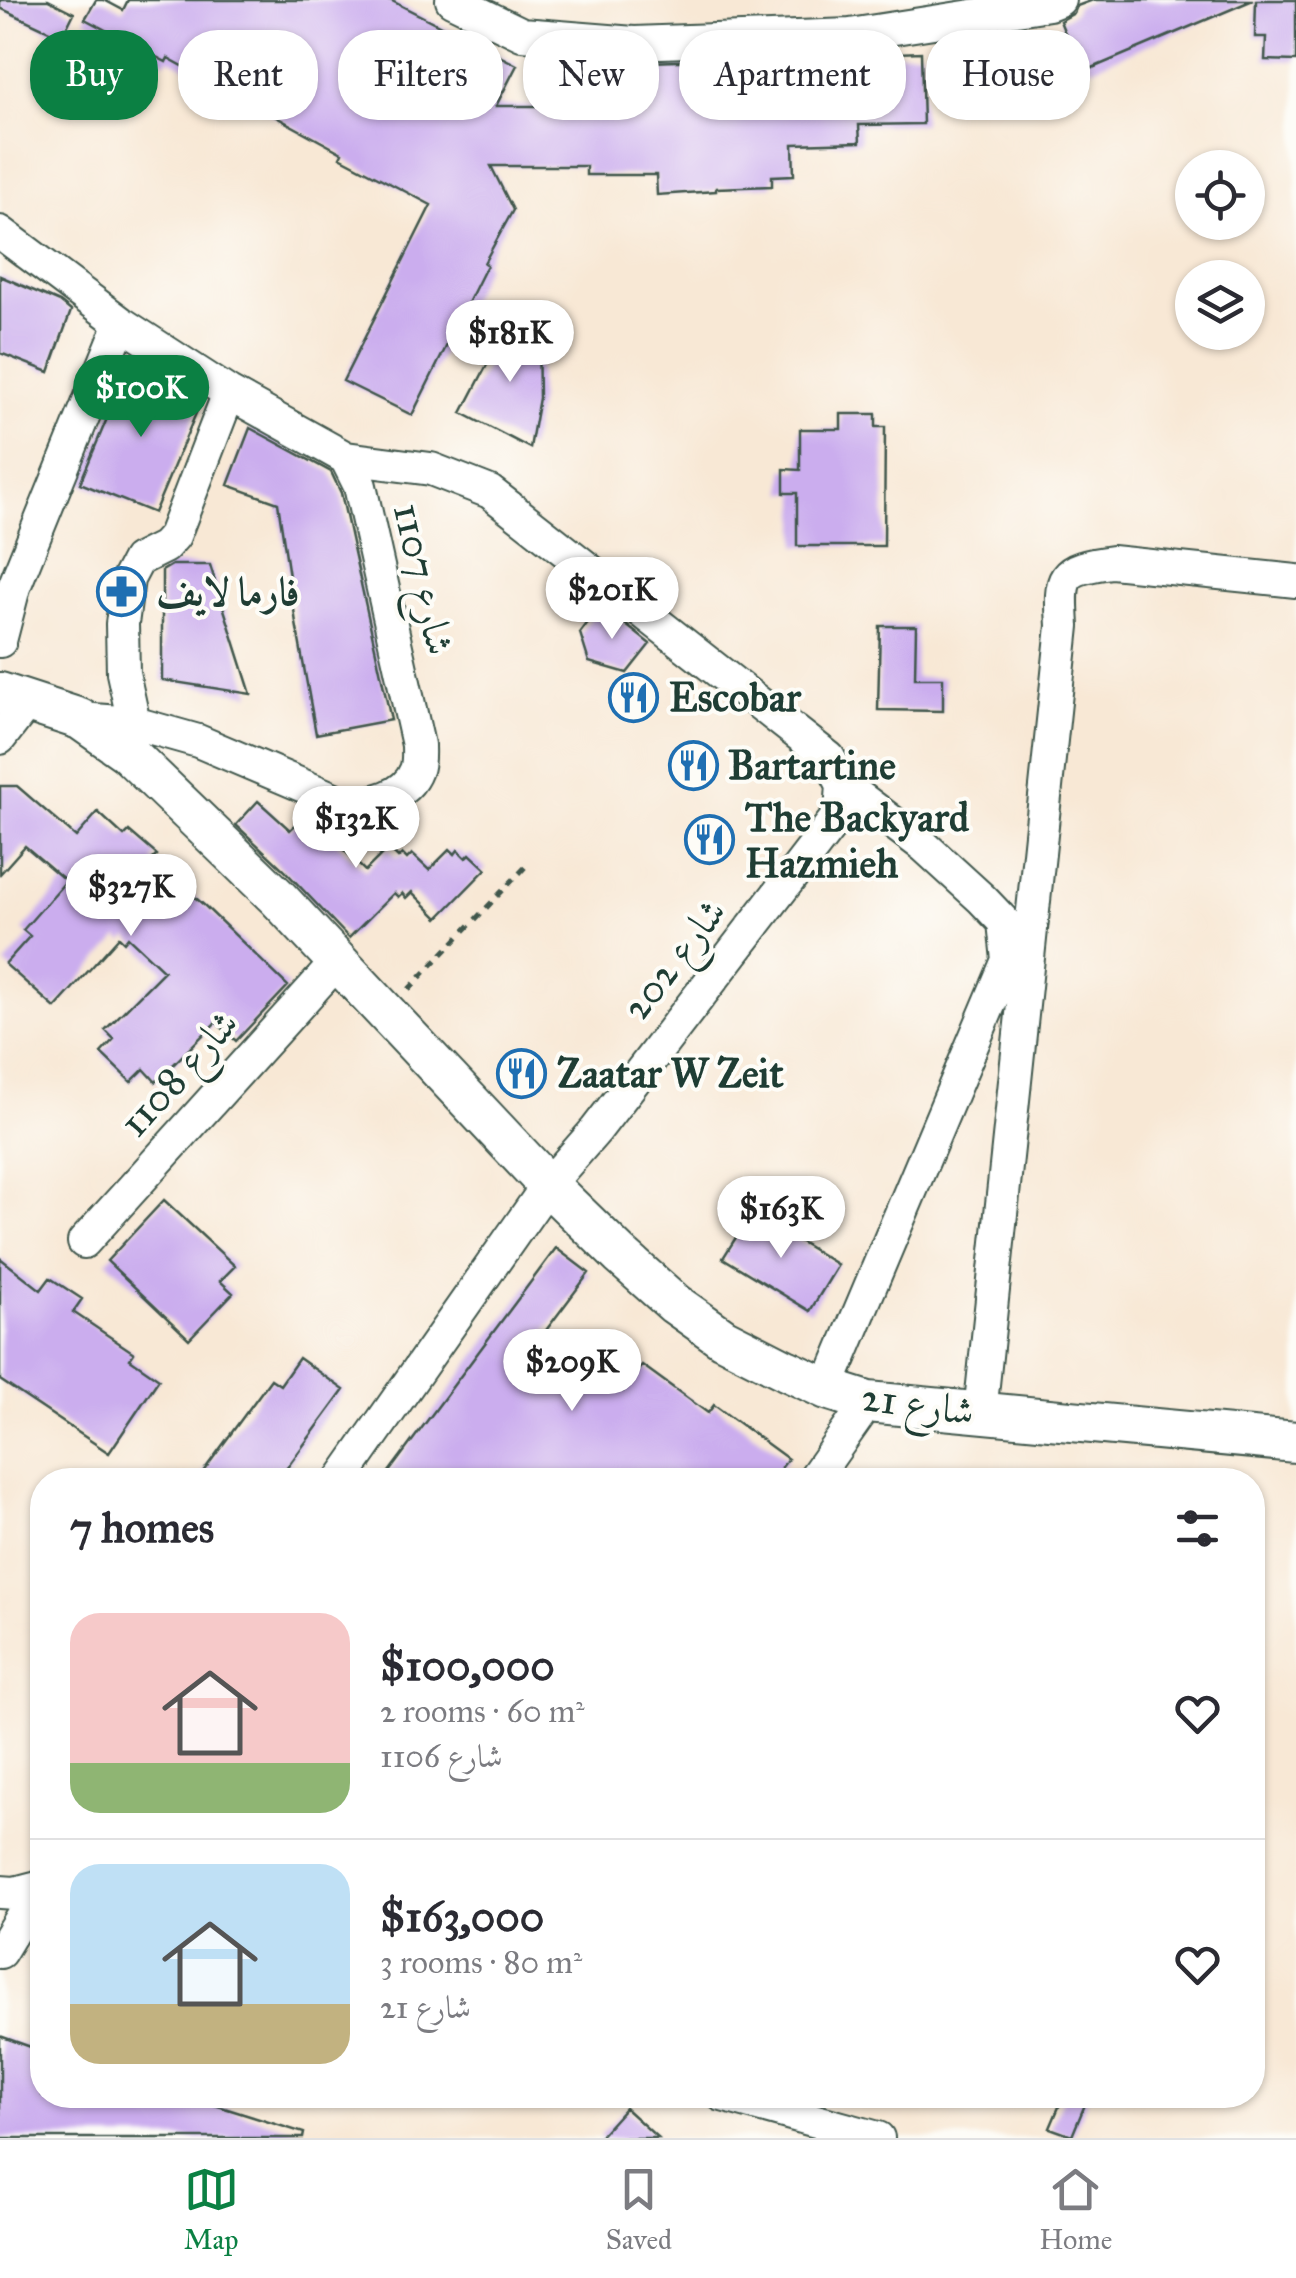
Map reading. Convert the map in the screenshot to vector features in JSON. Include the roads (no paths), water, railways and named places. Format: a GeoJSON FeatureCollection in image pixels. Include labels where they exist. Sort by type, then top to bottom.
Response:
{"type":"FeatureCollection","features":[{"type":"Feature","properties":{"kind":"main road","name":"شارع 21"},"geometry":{"type":"LineString","coordinates":[[14,698],[80,719],[127,752],[277,897],[548,1185],[675,1304],[724,1338],[827,1389],[868,1402],[1296,1442]]}},
{"type":"Feature","properties":{"kind":"street"},"geometry":{"type":"LineString","coordinates":[[452,0],[522,34],[634,43],[850,35],[1052,1]]}},
{"type":"Feature","properties":{"kind":"street"},"geometry":{"type":"LineString","coordinates":[[0,232],[120,323],[229,394],[346,458],[431,470],[490,492],[830,758],[844,784],[924,846],[1004,922],[1008,960],[827,1389]]}},
{"type":"Feature","properties":{"kind":"street"},"geometry":{"type":"LineString","coordinates":[[0,641],[14,587],[120,323]]}},
{"type":"Feature","properties":{"kind":"street"},"geometry":{"type":"LineString","coordinates":[[134,724],[123,674],[122,624],[128,579],[138,560],[164,548],[174,536],[229,394]]}},
{"type":"Feature","properties":{"kind":"street","name":"شارع 1107"},"geometry":{"type":"LineString","coordinates":[[80,719],[134,724],[198,741],[346,804],[379,801],[409,783],[418,766],[418,745],[360,486],[346,458]]}},
{"type":"Feature","properties":{"kind":"street"},"geometry":{"type":"LineString","coordinates":[[980,1413],[1063,626],[1060,591],[1064,580],[1072,570],[1112,562],[1296,581]]}},
{"type":"Feature","properties":{"kind":"street"},"geometry":{"type":"LineString","coordinates":[[0,738],[14,698]]}},
{"type":"Feature","properties":{"kind":"street","name":"شارع 202"},"geometry":{"type":"LineString","coordinates":[[548,1185],[596,1130],[841,812],[844,784]]}},
{"type":"Feature","properties":{"kind":"street","name":"شارع 1108"},"geometry":{"type":"LineString","coordinates":[[84,1242],[338,961]]}},
{"type":"Feature","properties":{"kind":"street"},"geometry":{"type":"LineString","coordinates":[[350,1468],[548,1185]]}},
{"type":"Feature","properties":{"kind":"street"},"geometry":{"type":"LineString","coordinates":[[821,1468],[868,1402]]}},
{"type":"Feature","properties":{"kind":"street"},"geometry":{"type":"LineString","coordinates":[[0,1892],[15,1894],[30,1890]]}},
{"type":"Feature","properties":{"kind":"street"},"geometry":{"type":"LineString","coordinates":[[0,1952],[30,1904]]}},
{"type":"Feature","properties":{"kind":"street"},"geometry":{"type":"LineString","coordinates":[[769,2108],[878,2138]]}},
{"type":"Feature","properties":{"kind":"place","name":"فارما لايف"},"geometry":{"type":"Point","coordinates":[121,591]}},
{"type":"Feature","properties":{"kind":"place","name":"Escobar"},"geometry":{"type":"Point","coordinates":[634,697]}},
{"type":"Feature","properties":{"kind":"place","name":"Bartartine"},"geometry":{"type":"Point","coordinates":[693,765]}},
{"type":"Feature","properties":{"kind":"place","name":"The Backyard Hazmieh"},"geometry":{"type":"Point","coordinates":[710,840]}},
{"type":"Feature","properties":{"kind":"place","name":"Zaatar W Zeit"},"geometry":{"type":"Point","coordinates":[522,1073]}}]}
